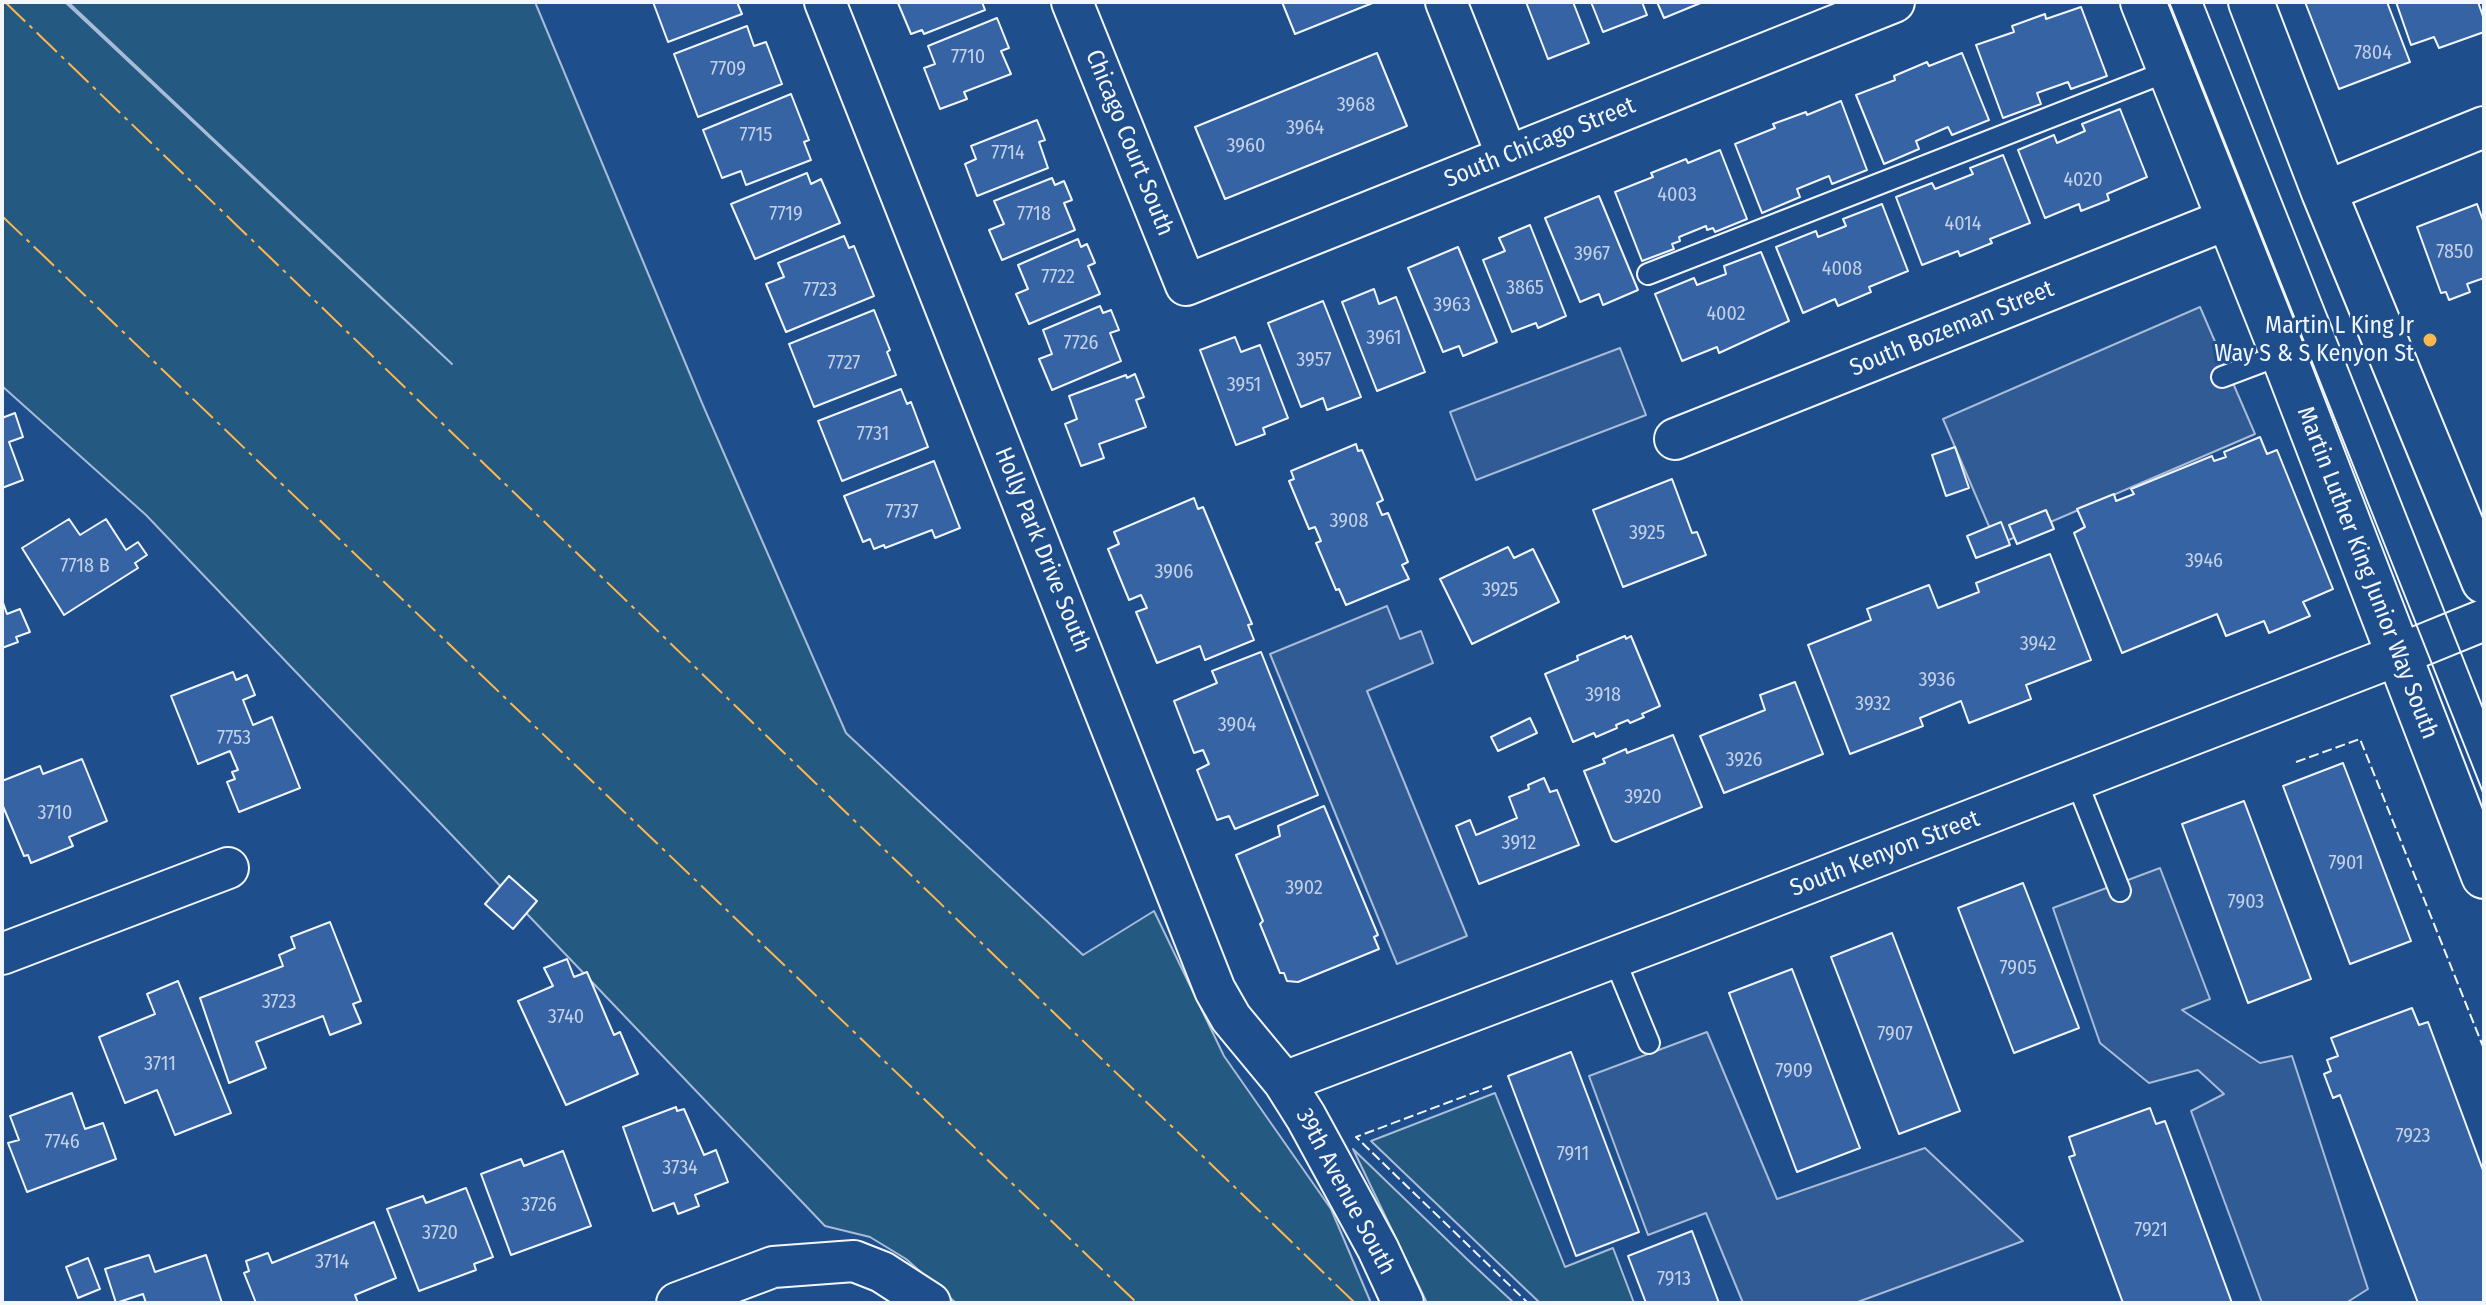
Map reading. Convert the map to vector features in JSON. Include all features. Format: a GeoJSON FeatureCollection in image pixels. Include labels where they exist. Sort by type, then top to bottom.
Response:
{"type":"FeatureCollection","features":[{"type":"Feature","properties":{"kind":"main road","name":"Martin Luther King Junior Way South"},"geometry":{"type":"LineString","coordinates":[[2143,2],[2283,354],[2484,876]]}},
{"type":"Feature","properties":{"kind":"main road"},"geometry":{"type":"LineString","coordinates":[[2251,2],[2324,192],[2484,581]]}},
{"type":"Feature","properties":{"kind":"street","name":"Holly Park Drive South"},"geometry":{"type":"LineString","coordinates":[[825,2],[1215,990],[1231,1018],[1284,1082]]}},
{"type":"Feature","properties":{"kind":"street","name":"Chicago Court South"},"geometry":{"type":"LineString","coordinates":[[1072,2],[1186,285]]}},
{"type":"Feature","properties":{"kind":"street"},"geometry":{"type":"LineString","coordinates":[[1446,2],[1507,156]]}},
{"type":"Feature","properties":{"kind":"street","name":"South Chicago Street"},"geometry":{"type":"LineString","coordinates":[[1186,285],[1507,156],[1852,10],[1894,2]]}},
{"type":"Feature","properties":{"kind":"street"},"geometry":{"type":"LineString","coordinates":[[2324,192],[2484,127]]}},
{"type":"Feature","properties":{"kind":"street","name":"South Bozeman Street"},"geometry":{"type":"LineString","coordinates":[[1675,439],[2228,219]]}},
{"type":"Feature","properties":{"kind":"street","name":"South Kenyon Street"},"geometry":{"type":"LineString","coordinates":[[1284,1082],[1614,958],[2484,620]]}},
{"type":"Feature","properties":{"kind":"street"},"geometry":{"type":"LineString","coordinates":[[2,954],[228,868]]}},
{"type":"Feature","properties":{"kind":"street","name":"39th Avenue South"},"geometry":{"type":"LineString","coordinates":[[1284,1082],[1320,1143],[1403,1303]]}},
{"type":"Feature","properties":{"kind":"street"},"geometry":{"type":"LineString","coordinates":[[677,1303],[748,1284],[773,1267],[854,1261],[882,1272],[930,1303]]}},
{"type":"Feature","properties":{"kind":"lane"},"geometry":{"type":"LineString","coordinates":[[1648,274],[2171,70]]}},
{"type":"Feature","properties":{"kind":"lane"},"geometry":{"type":"LineString","coordinates":[[2222,377],[2283,354]]}},
{"type":"Feature","properties":{"kind":"lane"},"geometry":{"type":"LineString","coordinates":[[2076,780],[2120,891]]}},
{"type":"Feature","properties":{"kind":"lane"},"geometry":{"type":"LineString","coordinates":[[1614,958],[1649,1043]]}},
{"type":"Feature","properties":{"kind":"shaded area"},"geometry":{"type":"Polygon","coordinates":[[[2,2],[65,2],[452,364],[68,2],[535,2],[702,403],[846,733],[1083,955],[1154,911],[1224,1056],[1331,1209],[1371,1303],[956,1303],[906,1259],[870,1237],[825,1226],[146,515],[2,386],[2,2]]]}},
{"type":"Feature","properties":{"kind":"shaded area"},"geometry":{"type":"Polygon","coordinates":[[[2200,307],[2255,434],[1997,545],[1943,419],[2200,307]]]}},
{"type":"Feature","properties":{"kind":"shaded area"},"geometry":{"type":"Polygon","coordinates":[[[1620,348],[1646,415],[1476,480],[1450,412],[1620,348]]]}},
{"type":"Feature","properties":{"kind":"shaded area"},"geometry":{"type":"Polygon","coordinates":[[[1387,606],[1400,639],[1421,631],[1433,663],[1367,691],[1467,936],[1397,964],[1270,654],[1387,606]]]}},
{"type":"Feature","properties":{"kind":"shaded area"},"geometry":{"type":"Polygon","coordinates":[[[2160,868],[2210,999],[2182,1010],[2260,1063],[2292,1056],[2368,1289],[2346,1303],[2262,1303],[2191,1111],[2224,1094],[2198,1070],[2149,1083],[2100,1043],[2053,908],[2160,868]]]}},
{"type":"Feature","properties":{"kind":"shaded area"},"geometry":{"type":"Polygon","coordinates":[[[1707,1032],[1777,1199],[1925,1148],[2023,1241],[1855,1303],[1743,1303],[1706,1213],[1648,1235],[1589,1076],[1707,1032]]]}},
{"type":"Feature","properties":{"kind":"shaded area"},"geometry":{"type":"Polygon","coordinates":[[[1495,1093],[1565,1267],[1613,1248],[1634,1303],[1540,1303],[1371,1141],[1495,1093]]]}},
{"type":"Feature","properties":{"kind":"shaded area"},"geometry":{"type":"Polygon","coordinates":[[[1353,1149],[1469,1261],[1514,1303],[1427,1303],[1353,1149]]]}},
{"type":"Feature","properties":{"kind":"building"},"geometry":{"type":"Polygon","coordinates":[[[653,2],[737,2],[742,14],[668,42],[653,2]]]}},
{"type":"Feature","properties":{"kind":"building"},"geometry":{"type":"Polygon","coordinates":[[[982,2],[985,10],[924,34],[922,30],[911,34],[898,3],[982,2]]]}},
{"type":"Feature","properties":{"kind":"building"},"geometry":{"type":"Polygon","coordinates":[[[1282,2],[1375,2],[1295,34],[1282,2]]]}},
{"type":"Feature","properties":{"kind":"building"},"geometry":{"type":"Polygon","coordinates":[[[1526,2],[1573,2],[1589,43],[1548,59],[1526,2]]]}},
{"type":"Feature","properties":{"kind":"building"},"geometry":{"type":"Polygon","coordinates":[[[1591,2],[1642,2],[1647,15],[1603,32],[1591,2]]]}},
{"type":"Feature","properties":{"kind":"building"},"geometry":{"type":"Polygon","coordinates":[[[1657,2],[1703,2],[1664,18],[1657,2]]]}},
{"type":"Feature","properties":{"kind":"building"},"geometry":{"type":"Polygon","coordinates":[[[2305,2],[2387,2],[2410,62],[2339,89],[2305,2]]]}},
{"type":"Feature","properties":{"kind":"building"},"geometry":{"type":"Polygon","coordinates":[[[2396,2],[2478,2],[2484,19],[2484,32],[2439,48],[2434,37],[2411,45],[2396,2]]]}},
{"type":"Feature","properties":{"kind":"building"},"geometry":{"type":"Polygon","coordinates":[[[2081,7],[2107,76],[2071,89],[2068,82],[2037,93],[2041,104],[2003,118],[1976,45],[2014,32],[2012,26],[2045,14],[2046,19],[2081,7]]]}},
{"type":"Feature","properties":{"kind":"building"},"geometry":{"type":"Polygon","coordinates":[[[997,18],[1009,48],[1001,51],[1011,74],[964,92],[967,99],[940,109],[924,68],[935,64],[928,46],[997,18]]]}},
{"type":"Feature","properties":{"kind":"building"},"geometry":{"type":"Polygon","coordinates":[[[747,26],[754,46],[766,42],[782,84],[698,117],[674,54],[747,26]]]}},
{"type":"Feature","properties":{"kind":"building"},"geometry":{"type":"Polygon","coordinates":[[[1377,53],[1407,126],[1225,199],[1195,127],[1377,53]]]}},
{"type":"Feature","properties":{"kind":"building"},"geometry":{"type":"Polygon","coordinates":[[[1962,53],[1989,120],[1952,135],[1948,127],[1916,141],[1919,149],[1884,164],[1856,95],[1895,80],[1894,76],[1927,62],[1929,66],[1962,53]]]}},
{"type":"Feature","properties":{"kind":"building"},"geometry":{"type":"Polygon","coordinates":[[[791,94],[809,140],[804,142],[811,160],[746,185],[741,171],[722,178],[703,130],[791,94]]]}},
{"type":"Feature","properties":{"kind":"building"},"geometry":{"type":"Polygon","coordinates":[[[1841,101],[1867,170],[1832,184],[1829,176],[1797,189],[1800,197],[1762,213],[1735,144],[1775,128],[1773,124],[1841,101]]]}},
{"type":"Feature","properties":{"kind":"building"},"geometry":{"type":"Polygon","coordinates":[[[2120,109],[2147,177],[2107,194],[2109,200],[2081,211],[2079,204],[2045,218],[2018,150],[2054,135],[2057,143],[2085,131],[2082,124],[2120,109]]]}},
{"type":"Feature","properties":{"kind":"building"},"geometry":{"type":"Polygon","coordinates":[[[1037,120],[1045,140],[1039,142],[1048,168],[977,196],[965,164],[976,159],[971,146],[1037,120]]]}},
{"type":"Feature","properties":{"kind":"building"},"geometry":{"type":"Polygon","coordinates":[[[1720,150],[1747,219],[1715,232],[1713,228],[1707,230],[1706,226],[1679,237],[1680,241],[1672,244],[1674,249],[1642,261],[1615,192],[1653,177],[1651,173],[1686,159],[1688,163],[1720,150]]]}},
{"type":"Feature","properties":{"kind":"building"},"geometry":{"type":"Polygon","coordinates":[[[2003,155],[2030,223],[1990,239],[1992,243],[1960,256],[1958,251],[1922,265],[1896,197],[1932,183],[1935,189],[1973,174],[1970,168],[2003,155]]]}},
{"type":"Feature","properties":{"kind":"building"},"geometry":{"type":"Polygon","coordinates":[[[807,173],[811,184],[821,179],[840,223],[755,259],[731,204],[807,173]]]}},
{"type":"Feature","properties":{"kind":"building"},"geometry":{"type":"Polygon","coordinates":[[[1052,178],[1055,185],[1064,181],[1072,200],[1064,203],[1075,230],[1002,260],[989,230],[1004,224],[994,201],[1052,178]]]}},
{"type":"Feature","properties":{"kind":"building"},"geometry":{"type":"Polygon","coordinates":[[[1599,196],[1638,290],[1603,305],[1599,294],[1580,302],[1545,218],[1599,196]]]}},
{"type":"Feature","properties":{"kind":"building"},"geometry":{"type":"Polygon","coordinates":[[[1882,204],[1908,271],[1869,287],[1871,292],[1838,306],[1835,299],[1803,313],[1776,247],[1816,231],[1818,237],[1846,226],[1843,219],[1882,204]]]}},
{"type":"Feature","properties":{"kind":"building"},"geometry":{"type":"Polygon","coordinates":[[[2477,204],[2484,223],[2484,278],[2467,284],[2470,292],[2449,300],[2446,292],[2441,293],[2417,227],[2477,204]]]}},
{"type":"Feature","properties":{"kind":"building"},"geometry":{"type":"Polygon","coordinates":[[[1530,225],[1566,316],[1538,328],[1536,323],[1512,332],[1483,260],[1505,251],[1499,238],[1530,225]]]}},
{"type":"Feature","properties":{"kind":"building"},"geometry":{"type":"Polygon","coordinates":[[[844,236],[849,248],[854,246],[874,296],[786,332],[766,284],[784,277],[778,263],[844,236]]]}},
{"type":"Feature","properties":{"kind":"building"},"geometry":{"type":"Polygon","coordinates":[[[1078,239],[1081,247],[1087,244],[1095,263],[1088,266],[1100,294],[1029,324],[1016,294],[1028,289],[1018,265],[1078,239]]]}},
{"type":"Feature","properties":{"kind":"building"},"geometry":{"type":"Polygon","coordinates":[[[1458,247],[1497,342],[1463,356],[1459,346],[1443,352],[1408,268],[1458,247]]]}},
{"type":"Feature","properties":{"kind":"building"},"geometry":{"type":"Polygon","coordinates":[[[1761,252],[1789,321],[1719,353],[1717,347],[1682,361],[1655,294],[1694,278],[1697,285],[1726,274],[1724,266],[1761,252]]]}},
{"type":"Feature","properties":{"kind":"building"},"geometry":{"type":"Polygon","coordinates":[[[1374,289],[1379,304],[1396,297],[1425,372],[1377,391],[1342,302],[1374,289]]]}},
{"type":"Feature","properties":{"kind":"building"},"geometry":{"type":"Polygon","coordinates":[[[1323,301],[1361,397],[1327,410],[1323,398],[1301,407],[1268,323],[1323,301]]]}},
{"type":"Feature","properties":{"kind":"building"},"geometry":{"type":"Polygon","coordinates":[[[1100,306],[1103,313],[1111,310],[1119,330],[1110,333],[1121,361],[1052,390],[1039,359],[1052,354],[1043,330],[1100,306]]]}},
{"type":"Feature","properties":{"kind":"building"},"geometry":{"type":"Polygon","coordinates":[[[874,310],[896,375],[814,407],[789,344],[874,310]]]}},
{"type":"Feature","properties":{"kind":"building"},"geometry":{"type":"Polygon","coordinates":[[[1235,337],[1241,352],[1260,345],[1288,418],[1263,428],[1265,434],[1236,445],[1200,350],[1235,337]]]}},
{"type":"Feature","properties":{"kind":"building"},"geometry":{"type":"Polygon","coordinates":[[[1135,374],[1144,397],[1136,400],[1146,427],[1099,444],[1104,458],[1081,466],[1065,424],[1077,419],[1069,396],[1135,374]]]}},
{"type":"Feature","properties":{"kind":"building"},"geometry":{"type":"Polygon","coordinates":[[[901,389],[907,404],[911,402],[928,447],[842,481],[818,421],[901,389]]]}},
{"type":"Feature","properties":{"kind":"building"},"geometry":{"type":"Polygon","coordinates":[[[15,413],[23,437],[9,442],[23,480],[2,488],[2,418],[15,413]]]}},
{"type":"Feature","properties":{"kind":"building"},"geometry":{"type":"Polygon","coordinates":[[[2260,437],[2267,454],[2277,450],[2333,589],[2303,602],[2310,616],[2269,633],[2264,621],[2226,636],[2217,614],[2122,653],[2074,533],[2085,527],[2077,509],[2114,494],[2116,501],[2134,494],[2131,489],[2212,456],[2214,461],[2226,457],[2224,452],[2260,437]]]}},
{"type":"Feature","properties":{"kind":"building"},"geometry":{"type":"Polygon","coordinates":[[[1356,444],[1358,451],[1362,450],[1383,500],[1377,503],[1382,515],[1388,513],[1408,562],[1402,565],[1409,579],[1346,605],[1339,589],[1336,590],[1316,543],[1321,541],[1315,527],[1309,529],[1289,481],[1294,479],[1291,471],[1356,444]]]}},
{"type":"Feature","properties":{"kind":"building"},"geometry":{"type":"Polygon","coordinates":[[[1955,447],[1969,488],[1946,496],[1932,455],[1955,447]]]}},
{"type":"Feature","properties":{"kind":"building"},"geometry":{"type":"Polygon","coordinates":[[[934,461],[960,528],[935,538],[932,530],[885,548],[884,545],[874,549],[870,539],[863,542],[844,496],[934,461]]]}},
{"type":"Feature","properties":{"kind":"building"},"geometry":{"type":"Polygon","coordinates":[[[1672,479],[1692,533],[1697,532],[1706,555],[1623,587],[1593,510],[1672,479]]]}},
{"type":"Feature","properties":{"kind":"building"},"geometry":{"type":"Polygon","coordinates":[[[1194,498],[1198,509],[1203,507],[1252,624],[1248,625],[1254,640],[1205,660],[1200,646],[1157,663],[1136,612],[1147,608],[1141,595],[1129,600],[1108,549],[1119,544],[1114,532],[1194,498]]]}},
{"type":"Feature","properties":{"kind":"building"},"geometry":{"type":"Polygon","coordinates":[[[2046,510],[2054,529],[2017,544],[2009,525],[2046,510]]]}},
{"type":"Feature","properties":{"kind":"building"},"geometry":{"type":"Polygon","coordinates":[[[69,519],[80,535],[106,519],[126,550],[138,542],[147,555],[135,563],[138,568],[64,615],[22,548],[69,519]]]}},
{"type":"Feature","properties":{"kind":"building"},"geometry":{"type":"Polygon","coordinates":[[[2001,522],[2010,545],[1976,558],[1967,536],[2001,522]]]}},
{"type":"Feature","properties":{"kind":"building"},"geometry":{"type":"Polygon","coordinates":[[[1508,547],[1514,558],[1533,549],[1559,602],[1472,644],[1440,579],[1508,547]]]}},
{"type":"Feature","properties":{"kind":"building"},"geometry":{"type":"Polygon","coordinates":[[[2050,554],[2091,660],[2026,685],[2031,699],[1969,723],[1961,701],[1920,718],[1923,726],[1850,754],[1808,645],[1871,620],[1867,609],[1929,585],[1938,608],[1979,592],[1976,583],[2050,554]]]}},
{"type":"Feature","properties":{"kind":"building"},"geometry":{"type":"Polygon","coordinates":[[[2,600],[7,614],[20,609],[30,632],[16,637],[18,642],[2,648],[2,600]]]}},
{"type":"Feature","properties":{"kind":"building"},"geometry":{"type":"Polygon","coordinates":[[[1625,636],[1626,639],[1631,636],[1660,706],[1630,723],[1628,720],[1596,737],[1594,733],[1573,742],[1545,674],[1578,660],[1577,656],[1625,636]]]}},
{"type":"Feature","properties":{"kind":"building"},"geometry":{"type":"Polygon","coordinates":[[[1261,652],[1318,795],[1235,829],[1229,816],[1217,820],[1197,770],[1209,764],[1203,750],[1194,753],[1174,701],[1217,683],[1212,671],[1261,652]]]}},
{"type":"Feature","properties":{"kind":"building"},"geometry":{"type":"Polygon","coordinates":[[[233,672],[236,680],[247,675],[255,695],[243,700],[253,725],[272,717],[300,788],[239,812],[227,782],[235,779],[232,772],[238,770],[230,751],[198,764],[171,696],[233,672]]]}},
{"type":"Feature","properties":{"kind":"building"},"geometry":{"type":"Polygon","coordinates":[[[1795,682],[1823,754],[1724,793],[1700,736],[1765,710],[1760,695],[1795,682]]]}},
{"type":"Feature","properties":{"kind":"building"},"geometry":{"type":"Polygon","coordinates":[[[1530,718],[1537,733],[1498,751],[1491,737],[1530,718]]]}},
{"type":"Feature","properties":{"kind":"building"},"geometry":{"type":"Polygon","coordinates":[[[1673,735],[1702,807],[1616,842],[1612,840],[1584,771],[1605,763],[1603,759],[1626,749],[1627,753],[1673,735]]]}},
{"type":"Feature","properties":{"kind":"building"},"geometry":{"type":"Polygon","coordinates":[[[82,759],[107,821],[69,837],[73,846],[31,863],[28,855],[24,856],[2,804],[2,781],[40,766],[43,774],[82,759]]]}},
{"type":"Feature","properties":{"kind":"building"},"geometry":{"type":"Polygon","coordinates":[[[2343,763],[2411,941],[2350,964],[2283,786],[2343,763]]]}},
{"type":"Feature","properties":{"kind":"building"},"geometry":{"type":"Polygon","coordinates":[[[1544,778],[1550,792],[1557,790],[1579,845],[1479,884],[1456,826],[1470,820],[1476,835],[1517,818],[1509,797],[1529,789],[1528,785],[1544,778]]]}},
{"type":"Feature","properties":{"kind":"building"},"geometry":{"type":"Polygon","coordinates":[[[2244,801],[2311,979],[2248,1003],[2182,824],[2244,801]]]}},
{"type":"Feature","properties":{"kind":"building"},"geometry":{"type":"Polygon","coordinates":[[[1324,806],[1378,935],[1374,937],[1379,949],[1298,982],[1287,981],[1284,973],[1280,973],[1260,924],[1263,921],[1236,855],[1280,836],[1278,826],[1324,806]]]}},
{"type":"Feature","properties":{"kind":"building"},"geometry":{"type":"Polygon","coordinates":[[[509,876],[537,901],[513,929],[485,904],[509,876]]]}},
{"type":"Feature","properties":{"kind":"building"},"geometry":{"type":"Polygon","coordinates":[[[2023,883],[2079,1028],[2014,1053],[1958,908],[2023,883]]]}},
{"type":"Feature","properties":{"kind":"building"},"geometry":{"type":"Polygon","coordinates":[[[330,922],[361,1001],[353,1004],[361,1023],[330,1035],[323,1016],[256,1042],[266,1068],[229,1083],[200,998],[283,966],[279,955],[295,948],[291,937],[330,922]]]}},
{"type":"Feature","properties":{"kind":"building"},"geometry":{"type":"Polygon","coordinates":[[[1892,933],[1960,1111],[1899,1134],[1831,957],[1892,933]]]}},
{"type":"Feature","properties":{"kind":"building"},"geometry":{"type":"Polygon","coordinates":[[[567,959],[574,977],[587,972],[614,1035],[620,1032],[638,1074],[566,1105],[518,1001],[553,986],[544,968],[567,959]]]}},
{"type":"Feature","properties":{"kind":"building"},"geometry":{"type":"Polygon","coordinates":[[[1792,969],[1860,1148],[1797,1172],[1729,993],[1792,969]]]}},
{"type":"Feature","properties":{"kind":"building"},"geometry":{"type":"Polygon","coordinates":[[[178,981],[231,1113],[175,1135],[157,1090],[125,1103],[99,1037],[155,1014],[147,994],[178,981]]]}},
{"type":"Feature","properties":{"kind":"building"},"geometry":{"type":"Polygon","coordinates":[[[2412,1008],[2419,1025],[2428,1022],[2484,1173],[2484,1303],[2418,1303],[2340,1095],[2333,1098],[2324,1074],[2331,1071],[2327,1060],[2338,1056],[2331,1038],[2412,1008]]]}},
{"type":"Feature","properties":{"kind":"building"},"geometry":{"type":"Polygon","coordinates":[[[1571,1052],[1639,1232],[1576,1256],[1508,1076],[1571,1052]]]}},
{"type":"Feature","properties":{"kind":"building"},"geometry":{"type":"Polygon","coordinates":[[[72,1093],[85,1129],[103,1123],[116,1159],[27,1192],[8,1143],[19,1140],[10,1116],[72,1093]]]}},
{"type":"Feature","properties":{"kind":"building"},"geometry":{"type":"Polygon","coordinates":[[[676,1107],[677,1111],[684,1109],[704,1155],[716,1150],[728,1182],[695,1195],[699,1206],[678,1214],[674,1203],[653,1211],[623,1127],[676,1107]]]}},
{"type":"Feature","properties":{"kind":"building"},"geometry":{"type":"Polygon","coordinates":[[[2150,1108],[2156,1124],[2165,1121],[2232,1303],[2123,1303],[2069,1157],[2075,1155],[2069,1137],[2150,1108]]]}},
{"type":"Feature","properties":{"kind":"building"},"geometry":{"type":"Polygon","coordinates":[[[563,1151],[591,1226],[511,1255],[481,1174],[521,1159],[524,1166],[563,1151]]]}},
{"type":"Feature","properties":{"kind":"building"},"geometry":{"type":"Polygon","coordinates":[[[466,1188],[493,1257],[474,1264],[476,1270],[419,1291],[387,1209],[423,1196],[426,1203],[466,1188]]]}},
{"type":"Feature","properties":{"kind":"building"},"geometry":{"type":"Polygon","coordinates":[[[374,1222],[396,1278],[355,1295],[358,1303],[256,1303],[244,1273],[249,1271],[246,1261],[268,1253],[272,1263],[374,1222]]]}},
{"type":"Feature","properties":{"kind":"building"},"geometry":{"type":"Polygon","coordinates":[[[1692,1231],[1719,1303],[1646,1303],[1628,1256],[1692,1231]]]}},
{"type":"Feature","properties":{"kind":"building"},"geometry":{"type":"Polygon","coordinates":[[[149,1255],[155,1272],[206,1255],[222,1303],[146,1303],[143,1294],[116,1303],[105,1269],[149,1255]]]}},
{"type":"Feature","properties":{"kind":"building"},"geometry":{"type":"Polygon","coordinates":[[[88,1258],[100,1289],[78,1298],[66,1267],[88,1258]]]}},
{"type":"Feature","properties":{"kind":"tram line"},"geometry":{"type":"LineString","coordinates":[[2169,2],[2484,795]]}},
{"type":"Feature","properties":{"kind":"tram line"},"geometry":{"type":"LineString","coordinates":[[2203,2],[2484,711]]}},
{"type":"Feature","properties":{"kind":"fence"},"geometry":{"type":"LineString","coordinates":[[2296,762],[2360,739],[2484,1049]]}},
{"type":"Feature","properties":{"kind":"fence"},"geometry":{"type":"LineString","coordinates":[[1492,1086],[1356,1137],[1528,1303]]}},
{"type":"Feature","properties":{"kind":"power"},"geometry":{"type":"LineString","coordinates":[[5,2],[1355,1303]]}},
{"type":"Feature","properties":{"kind":"power"},"geometry":{"type":"LineString","coordinates":[[2,216],[1137,1303]]}},
{"type":"Feature","properties":{"kind":"place","name":"Martin L King Jr Way S & S Kenyon St"},"geometry":{"type":"Point","coordinates":[2430,340]}}]}
